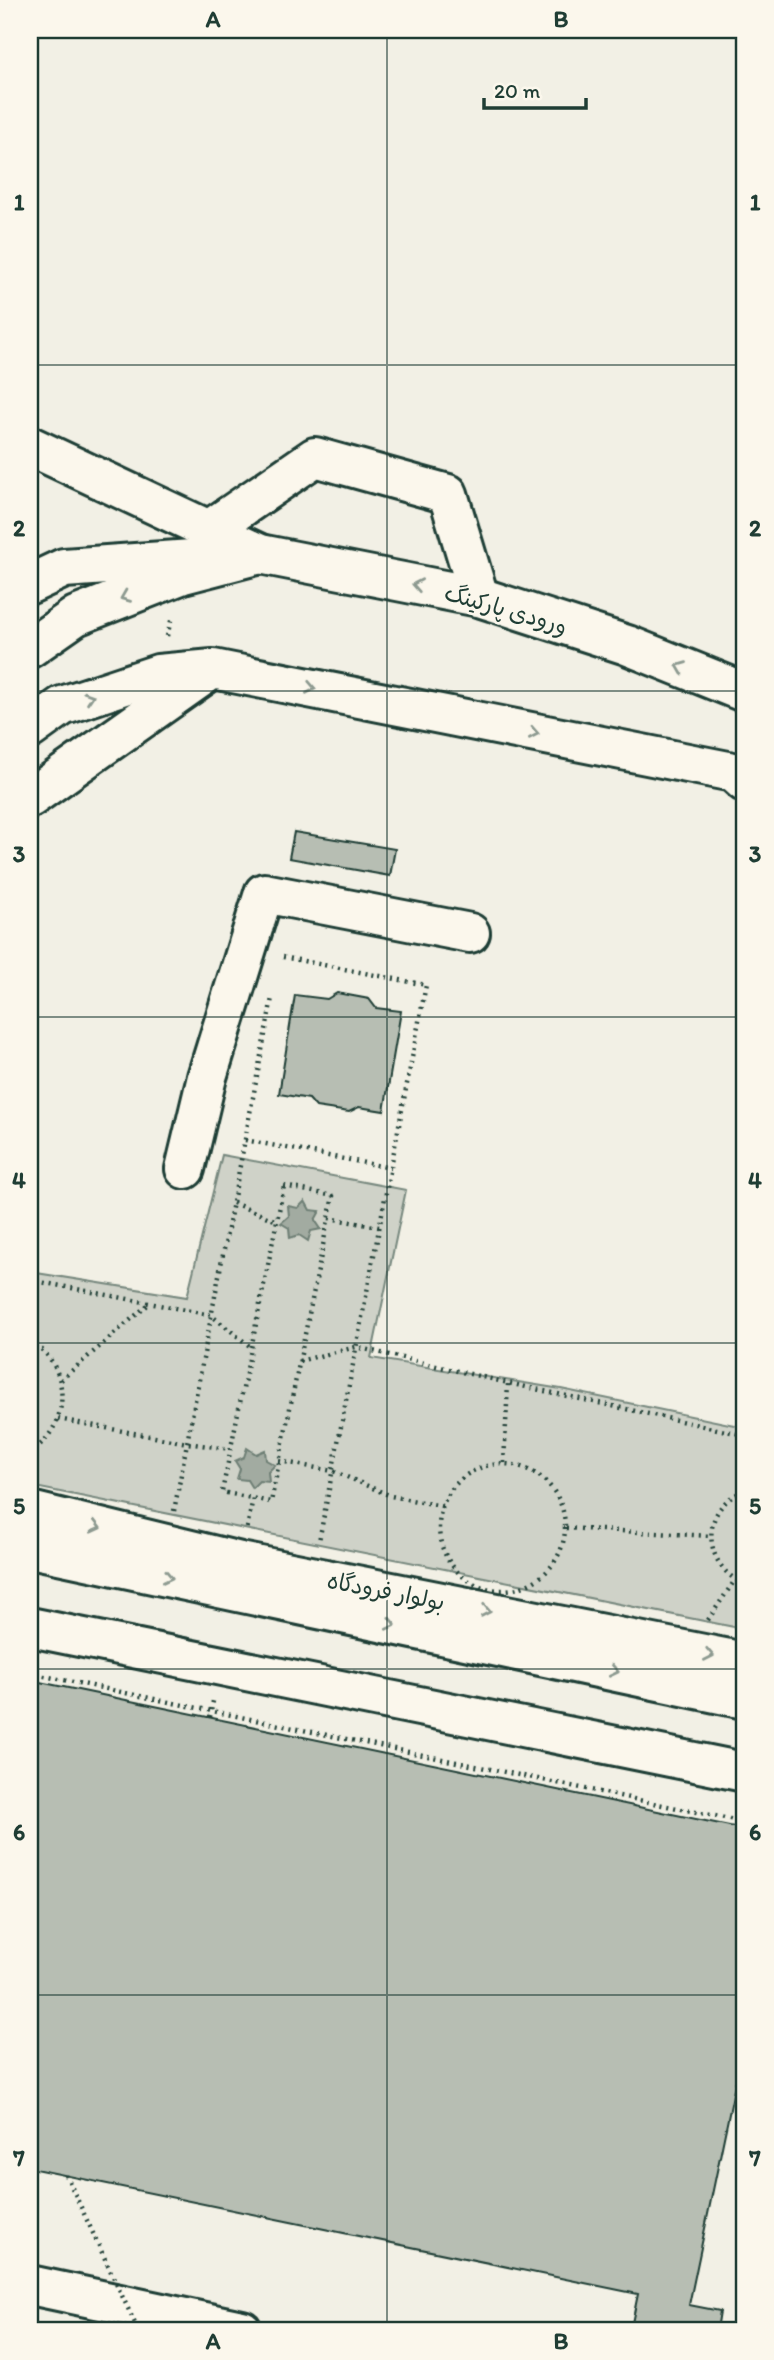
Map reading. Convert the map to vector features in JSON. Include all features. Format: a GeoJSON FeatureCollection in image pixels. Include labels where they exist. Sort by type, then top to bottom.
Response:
{"type":"FeatureCollection","features":[{"type":"Feature","properties":{"kind":"lane"},"geometry":{"type":"LineString","coordinates":[[30,446],[260,554]]}},
{"type":"Feature","properties":{"kind":"lane"},"geometry":{"type":"LineString","coordinates":[[209,530],[315,457],[448,494],[480,597]]}},
{"type":"Feature","properties":{"kind":"lane"},"geometry":{"type":"LineString","coordinates":[[30,648],[76,616],[183,574],[260,554]]}},
{"type":"Feature","properties":{"kind":"lane"},"geometry":{"type":"LineString","coordinates":[[30,584],[64,568],[260,554]]}},
{"type":"Feature","properties":{"kind":"lane","name":"ورودی پارکینگ"},"geometry":{"type":"LineString","coordinates":[[260,554],[480,597],[627,646],[744,692]]}},
{"type":"Feature","properties":{"kind":"lane"},"geometry":{"type":"LineString","coordinates":[[30,798],[213,669]]}},
{"type":"Feature","properties":{"kind":"lane"},"geometry":{"type":"LineString","coordinates":[[30,729],[62,706],[158,674],[213,669],[733,772],[744,782]]}},
{"type":"Feature","properties":{"kind":"lane"},"geometry":{"type":"LineString","coordinates":[[185,1169],[207,1077],[264,893],[470,933]]}},
{"type":"Feature","properties":{"kind":"lane","name":"بولوار فرودگاه"},"geometry":{"type":"LineString","coordinates":[[30,1511],[240,1562],[744,1662]]}},
{"type":"Feature","properties":{"kind":"lane"},"geometry":{"type":"LineString","coordinates":[[30,1548],[744,1699]]}},
{"type":"Feature","properties":{"kind":"lane"},"geometry":{"type":"LineString","coordinates":[[30,1627],[744,1772]]}},
{"type":"Feature","properties":{"kind":"lane"},"geometry":{"type":"LineString","coordinates":[[30,2285],[242,2330]]}},
{"type":"Feature","properties":{"kind":"path"},"geometry":{"type":"LineString","coordinates":[[158,674],[183,574]]}},
{"type":"Feature","properties":{"kind":"path"},"geometry":{"type":"LineString","coordinates":[[280,957],[426,985],[318,1548]]}},
{"type":"Feature","properties":{"kind":"path"},"geometry":{"type":"LineString","coordinates":[[172,1518],[273,996]]}},
{"type":"Feature","properties":{"kind":"path"},"geometry":{"type":"LineString","coordinates":[[245,1140],[391,1168]]}},
{"type":"Feature","properties":{"kind":"path"},"geometry":{"type":"LineString","coordinates":[[284,1186],[333,1196],[271,1502],[222,1492],[277,1221],[284,1186]]}},
{"type":"Feature","properties":{"kind":"path"},"geometry":{"type":"LineString","coordinates":[[233,1203],[277,1221]]}},
{"type":"Feature","properties":{"kind":"path"},"geometry":{"type":"LineString","coordinates":[[329,1218],[379,1227]]}},
{"type":"Feature","properties":{"kind":"path"},"geometry":{"type":"LineString","coordinates":[[30,1280],[211,1315],[251,1347]]}},
{"type":"Feature","properties":{"kind":"path"},"geometry":{"type":"LineString","coordinates":[[61,1380],[150,1303]]}},
{"type":"Feature","properties":{"kind":"path"},"geometry":{"type":"LineString","coordinates":[[30,1341],[40,1347],[53,1362],[61,1380],[63,1400],[58,1419],[48,1437],[30,1452]]}},
{"type":"Feature","properties":{"kind":"path"},"geometry":{"type":"LineString","coordinates":[[299,1362],[356,1347],[744,1435]]}},
{"type":"Feature","properties":{"kind":"path"},"geometry":{"type":"LineString","coordinates":[[504,1463],[508,1383]]}},
{"type":"Feature","properties":{"kind":"path"},"geometry":{"type":"LineString","coordinates":[[58,1419],[230,1449]]}},
{"type":"Feature","properties":{"kind":"path"},"geometry":{"type":"LineString","coordinates":[[279,1461],[333,1471],[391,1496],[442,1506]]}},
{"type":"Feature","properties":{"kind":"path"},"geometry":{"type":"LineString","coordinates":[[504,1463],[523,1467],[541,1476],[555,1490],[563,1508],[566,1528],[563,1548],[553,1565],[539,1579],[520,1588],[501,1591],[481,1587],[464,1578],[450,1563],[441,1546],[438,1526],[442,1506],[452,1489],[466,1474],[484,1466],[504,1463]]}},
{"type":"Feature","properties":{"kind":"path"},"geometry":{"type":"LineString","coordinates":[[744,1491],[737,1493],[723,1505],[714,1519],[711,1536],[713,1553],[722,1569],[734,1580],[744,1584]]}},
{"type":"Feature","properties":{"kind":"path"},"geometry":{"type":"LineString","coordinates":[[566,1528],[711,1536]]}},
{"type":"Feature","properties":{"kind":"path"},"geometry":{"type":"LineString","coordinates":[[30,1673],[744,1822]]}},
{"type":"Feature","properties":{"kind":"path"},"geometry":{"type":"LineString","coordinates":[[66,2175],[138,2330]]}},
{"type":"Feature","properties":{"kind":"shaded area"},"geometry":{"type":"Polygon","coordinates":[[[222,1155],[406,1190],[371,1358],[561,1389],[744,1427],[744,1629],[30,1486],[30,1272],[187,1297],[222,1155]]]}},
{"type":"Feature","properties":{"kind":"shaded area"},"geometry":{"type":"Polygon","coordinates":[[[305,1201],[310,1210],[320,1211],[315,1220],[321,1229],[311,1231],[308,1241],[299,1235],[290,1238],[289,1228],[281,1223],[289,1216],[288,1206],[298,1208],[305,1201]]]}},
{"type":"Feature","properties":{"kind":"shaded area"},"geometry":{"type":"Polygon","coordinates":[[[247,1448],[256,1454],[265,1450],[266,1460],[275,1465],[268,1472],[269,1482],[259,1481],[252,1488],[247,1480],[237,1479],[240,1469],[235,1461],[244,1457],[247,1448]]]}},
{"type":"Feature","properties":{"kind":"building"},"geometry":{"type":"Polygon","coordinates":[[[294,832],[395,849],[390,876],[289,858],[294,832]]]}},
{"type":"Feature","properties":{"kind":"building"},"geometry":{"type":"Polygon","coordinates":[[[337,993],[369,999],[376,1008],[401,1011],[384,1111],[359,1107],[349,1112],[316,1107],[309,1099],[279,1094],[295,995],[327,999],[337,993]]]}},
{"type":"Feature","properties":{"kind":"building"},"geometry":{"type":"Polygon","coordinates":[[[30,1680],[744,1829],[744,2042],[689,2305],[720,2311],[717,2330],[606,2330],[608,2323],[631,2328],[638,2294],[30,2168],[30,1680]]]}}]}
